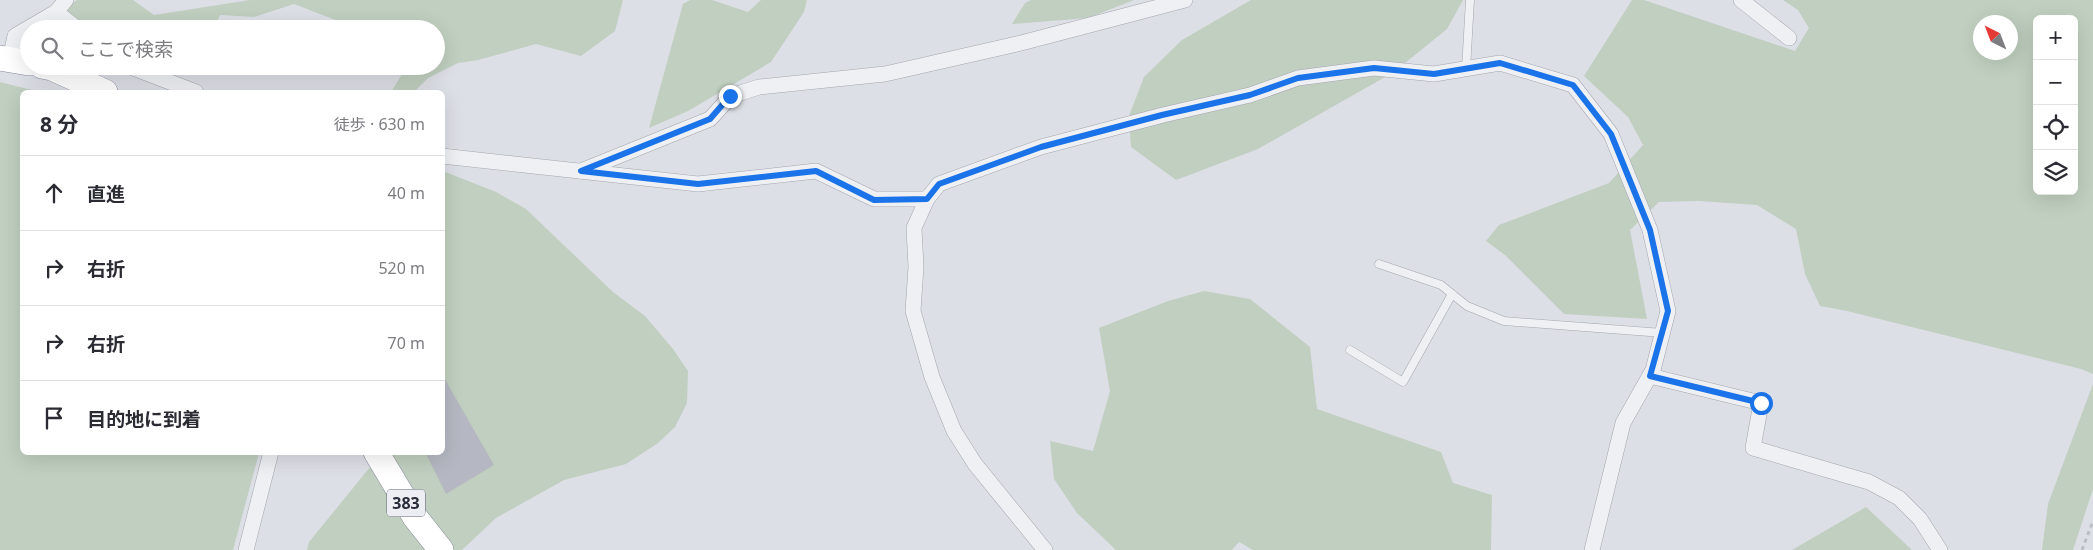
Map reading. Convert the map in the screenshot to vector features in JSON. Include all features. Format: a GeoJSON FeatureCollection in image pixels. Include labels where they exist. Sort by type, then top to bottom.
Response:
{"type":"FeatureCollection","features":[{"type":"Feature","properties":{"kind":"highway"},"geometry":{"type":"LineString","coordinates":[[67,75],[101,90]]}},
{"type":"Feature","properties":{"kind":"highway","name":"383"},"geometry":{"type":"LineString","coordinates":[[378,455],[415,517],[441,550]]}},
{"type":"Feature","properties":{"kind":"street"},"geometry":{"type":"LineString","coordinates":[[581,171],[710,119],[730,96],[758,87],[885,74],[1020,43],[1185,0]]}},
{"type":"Feature","properties":{"kind":"street"},"geometry":{"type":"LineString","coordinates":[[1741,0],[1789,38]]}},
{"type":"Feature","properties":{"kind":"street"},"geometry":{"type":"LineString","coordinates":[[39,20],[60,6],[71,20]]}},
{"type":"Feature","properties":{"kind":"street"},"geometry":{"type":"LineString","coordinates":[[13,60],[15,36],[20,33]]}},
{"type":"Feature","properties":{"kind":"street"},"geometry":{"type":"LineString","coordinates":[[1045,550],[975,464],[954,431],[932,377],[914,311],[916,267],[914,228],[927,199],[939,184],[1041,147],[1162,115],[1250,95],[1298,78],[1374,68],[1434,74],[1500,63],[1573,85],[1611,134],[1650,230],[1668,311],[1650,376],[1623,423],[1592,550]]}},
{"type":"Feature","properties":{"kind":"street"},"geometry":{"type":"LineString","coordinates":[[152,75],[191,90]]}},
{"type":"Feature","properties":{"kind":"street"},"geometry":{"type":"LineString","coordinates":[[445,156],[698,184],[816,171],[874,200],[927,199]]}},
{"type":"Feature","properties":{"kind":"street"},"geometry":{"type":"LineString","coordinates":[[1650,376],[1761,403],[1753,448],[1868,482],[1899,498],[1920,519],[1940,550]]}},
{"type":"Feature","properties":{"kind":"street"},"geometry":{"type":"LineString","coordinates":[[246,550],[270,455]]}},
{"type":"Feature","properties":{"kind":"lane"},"geometry":{"type":"LineString","coordinates":[[1466,69],[1470,0]]}},
{"type":"Feature","properties":{"kind":"lane"},"geometry":{"type":"LineString","coordinates":[[1378,264],[1441,285],[1467,306],[1504,321],[1663,333]]}},
{"type":"Feature","properties":{"kind":"lane"},"geometry":{"type":"LineString","coordinates":[[1350,350],[1403,382],[1452,294]]}},
{"type":"Feature","properties":{"kind":"path"},"geometry":{"type":"LineString","coordinates":[[2082,550],[2093,521]]}},
{"type":"Feature","properties":{"kind":"green space"},"geometry":{"type":"Polygon","coordinates":[[[77,0],[133,0],[154,15],[250,0],[623,0],[615,31],[581,56],[536,44],[478,60],[458,63],[445,70],[445,20],[336,20],[294,4],[254,17],[220,15],[218,20],[56,20],[60,13],[77,0]]]}},
{"type":"Feature","properties":{"kind":"green space"},"geometry":{"type":"Polygon","coordinates":[[[690,0],[712,0],[748,12],[761,0],[807,0],[804,12],[771,62],[688,111],[649,128],[683,4],[690,0]]]}},
{"type":"Feature","properties":{"kind":"green space"},"geometry":{"type":"Polygon","coordinates":[[[1031,0],[1134,0],[1088,18],[1012,24],[1025,3],[1031,0]]]}},
{"type":"Feature","properties":{"kind":"green space"},"geometry":{"type":"Polygon","coordinates":[[[1251,0],[1463,0],[1447,29],[1394,72],[1258,149],[1176,180],[1131,147],[1129,116],[1144,77],[1182,40],[1251,0]]]}},
{"type":"Feature","properties":{"kind":"green space"},"geometry":{"type":"Polygon","coordinates":[[[1632,0],[1644,0],[1795,51],[1809,28],[1798,10],[1783,0],[2093,0],[2093,374],[2081,369],[1820,306],[1805,274],[1796,229],[1757,205],[1699,201],[1659,202],[1630,230],[1647,319],[1564,314],[1505,255],[1486,241],[1499,225],[1609,183],[1643,145],[1628,117],[1584,76],[1632,0]]]}},
{"type":"Feature","properties":{"kind":"green space"},"geometry":{"type":"Polygon","coordinates":[[[401,75],[434,75],[428,78],[416,90],[392,90],[401,75]]]}},
{"type":"Feature","properties":{"kind":"green space"},"geometry":{"type":"Polygon","coordinates":[[[0,82],[32,90],[20,90],[20,455],[258,455],[233,550],[0,550],[0,82]]]}},
{"type":"Feature","properties":{"kind":"green space"},"geometry":{"type":"Polygon","coordinates":[[[445,172],[496,192],[526,209],[613,292],[645,316],[673,349],[688,371],[687,403],[675,427],[658,443],[626,464],[564,480],[496,518],[462,550],[307,550],[309,542],[379,455],[445,455],[445,172]]]}},
{"type":"Feature","properties":{"kind":"green space"},"geometry":{"type":"Polygon","coordinates":[[[1204,291],[1250,299],[1310,347],[1317,409],[1441,452],[1453,483],[1492,495],[1491,550],[1253,550],[1239,542],[1232,550],[1116,550],[1077,513],[1054,479],[1050,441],[1093,451],[1110,391],[1099,328],[1168,301],[1204,291]]]}},
{"type":"Feature","properties":{"kind":"green space"},"geometry":{"type":"Polygon","coordinates":[[[2093,384],[2093,489],[2073,550],[2042,550],[2048,504],[2093,384]]]}},
{"type":"Feature","properties":{"kind":"green space"},"geometry":{"type":"Polygon","coordinates":[[[1866,507],[1912,550],[1792,550],[1866,507]]]}},
{"type":"Feature","properties":{"kind":"building"},"geometry":{"type":"Polygon","coordinates":[[[445,379],[494,465],[446,494],[426,455],[445,455],[445,379]]]}},
{"type":"Feature","properties":{"kind":"route"},"geometry":{"type":"LineString","coordinates":[[730,96],[710,119],[581,171],[698,184],[816,171],[874,200],[927,199],[939,184],[1041,147],[1162,115],[1250,95],[1298,78],[1374,68],[1434,74],[1500,63],[1573,85],[1611,134],[1650,230],[1668,311],[1650,376],[1761,403]]}}]}
